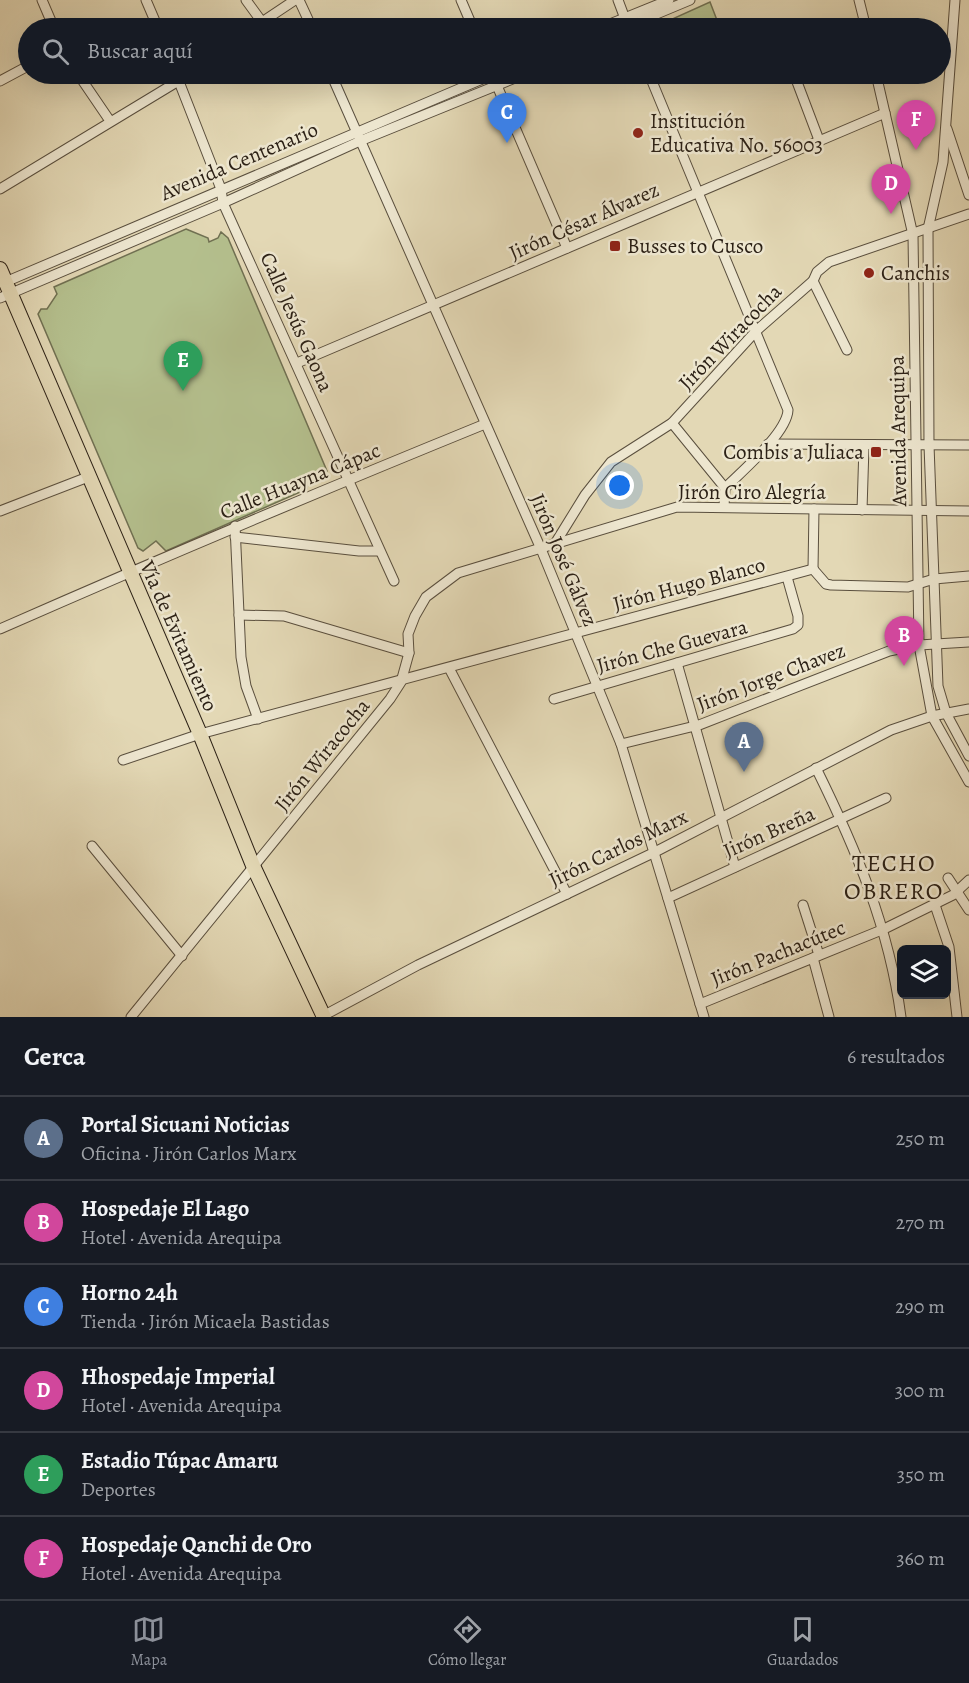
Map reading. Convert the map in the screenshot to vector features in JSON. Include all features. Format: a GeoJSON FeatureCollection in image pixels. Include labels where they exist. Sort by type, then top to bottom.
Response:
{"type":"FeatureCollection","features":[{"type":"Feature","properties":{"kind":"highway","name":"Vía de Evitamiento"},"geometry":{"type":"LineString","coordinates":[[3,285],[200,734],[254,868],[323,1017]]}},
{"type":"Feature","properties":{"kind":"street"},"geometry":{"type":"LineString","coordinates":[[42,0],[50,18]]}},
{"type":"Feature","properties":{"kind":"street"},"geometry":{"type":"LineString","coordinates":[[146,0],[154,18]]}},
{"type":"Feature","properties":{"kind":"street"},"geometry":{"type":"LineString","coordinates":[[246,0],[259,18]]}},
{"type":"Feature","properties":{"kind":"street"},"geometry":{"type":"LineString","coordinates":[[268,18],[295,0]]}},
{"type":"Feature","properties":{"kind":"street"},"geometry":{"type":"LineString","coordinates":[[299,0],[307,18]]}},
{"type":"Feature","properties":{"kind":"street"},"geometry":{"type":"LineString","coordinates":[[461,0],[469,18]]}},
{"type":"Feature","properties":{"kind":"street"},"geometry":{"type":"LineString","coordinates":[[618,0],[624,18]]}},
{"type":"Feature","properties":{"kind":"street"},"geometry":{"type":"LineString","coordinates":[[638,18],[669,0]]}},
{"type":"Feature","properties":{"kind":"street"},"geometry":{"type":"LineString","coordinates":[[644,18],[690,0]]}},
{"type":"Feature","properties":{"kind":"street"},"geometry":{"type":"LineString","coordinates":[[859,0],[864,18]]}},
{"type":"Feature","properties":{"kind":"street","name":"Avenida Arequipa"},"geometry":{"type":"LineString","coordinates":[[951,55],[955,0]]}},
{"type":"Feature","properties":{"kind":"street"},"geometry":{"type":"LineString","coordinates":[[0,81],[18,71]]}},
{"type":"Feature","properties":{"kind":"street"},"geometry":{"type":"LineString","coordinates":[[85,84],[110,121]]}},
{"type":"Feature","properties":{"kind":"street"},"geometry":{"type":"LineString","coordinates":[[0,189],[167,84]]}},
{"type":"Feature","properties":{"kind":"street","name":"Calle Jesús Gaona"},"geometry":{"type":"LineString","coordinates":[[181,84],[221,189],[223,203],[297,363],[347,483],[394,581]]}},
{"type":"Feature","properties":{"kind":"street","name":"Jirón José Gálvez"},"geometry":{"type":"LineString","coordinates":[[335,84],[541,549],[621,744],[704,1017]]}},
{"type":"Feature","properties":{"kind":"street","name":"Avenida Centenario"},"geometry":{"type":"LineString","coordinates":[[3,285],[355,131],[469,84]]}},
{"type":"Feature","properties":{"kind":"street"},"geometry":{"type":"LineString","coordinates":[[3,285],[223,203],[360,141],[502,84]]}},
{"type":"Feature","properties":{"kind":"street"},"geometry":{"type":"LineString","coordinates":[[653,84],[788,410],[788,419],[768,444],[725,488],[724,507]]}},
{"type":"Feature","properties":{"kind":"street"},"geometry":{"type":"LineString","coordinates":[[798,84],[819,140]]}},
{"type":"Feature","properties":{"kind":"street","name":"Avenida Arequipa"},"geometry":{"type":"LineString","coordinates":[[878,84],[913,235],[919,645],[932,716],[969,782]]}},
{"type":"Feature","properties":{"kind":"street","name":"Avenida Arequipa"},"geometry":{"type":"LineString","coordinates":[[949,84],[943,162],[928,229],[929,445],[934,644],[938,686],[946,713],[969,756]]}},
{"type":"Feature","properties":{"kind":"street"},"geometry":{"type":"LineString","coordinates":[[498,86],[567,248]]}},
{"type":"Feature","properties":{"kind":"street","name":"Jirón César Álvarez"},"geometry":{"type":"LineString","coordinates":[[297,363],[434,307],[699,191],[885,113]]}},
{"type":"Feature","properties":{"kind":"street"},"geometry":{"type":"LineString","coordinates":[[946,124],[969,195]]}},
{"type":"Feature","properties":{"kind":"street","name":"Jirón Wiracocha"},"geometry":{"type":"LineString","coordinates":[[556,542],[585,495],[611,462],[672,423],[756,331],[813,281],[817,272],[829,262],[969,214]]}},
{"type":"Feature","properties":{"kind":"street"},"geometry":{"type":"LineString","coordinates":[[813,281],[847,350]]}},
{"type":"Feature","properties":{"kind":"street"},"geometry":{"type":"LineString","coordinates":[[672,423],[725,488]]}},
{"type":"Feature","properties":{"kind":"street","name":"Calle Huayna Cápac"},"geometry":{"type":"LineString","coordinates":[[0,629],[235,526],[347,483],[485,424]]}},
{"type":"Feature","properties":{"kind":"street"},"geometry":{"type":"LineString","coordinates":[[768,444],[969,445]]}},
{"type":"Feature","properties":{"kind":"street"},"geometry":{"type":"LineString","coordinates":[[862,510],[864,446]]}},
{"type":"Feature","properties":{"kind":"street"},"geometry":{"type":"LineString","coordinates":[[0,511],[88,477]]}},
{"type":"Feature","properties":{"kind":"street","name":"Jirón Ciro Alegría"},"geometry":{"type":"LineString","coordinates":[[541,549],[556,542],[677,507],[969,511]]}},
{"type":"Feature","properties":{"kind":"street"},"geometry":{"type":"LineString","coordinates":[[814,509],[813,569],[831,585],[908,587],[934,579],[969,576]]}},
{"type":"Feature","properties":{"kind":"street"},"geometry":{"type":"LineString","coordinates":[[235,526],[241,657],[246,686],[258,719]]}},
{"type":"Feature","properties":{"kind":"street"},"geometry":{"type":"LineString","coordinates":[[235,537],[359,551],[379,550]]}},
{"type":"Feature","properties":{"kind":"street","name":"Jirón Wiracocha"},"geometry":{"type":"LineString","coordinates":[[131,1017],[374,720],[401,682],[409,653],[408,634],[426,597],[458,573],[541,549]]}},
{"type":"Feature","properties":{"kind":"street","name":"Jirón Hugo Blanco"},"geometry":{"type":"LineString","coordinates":[[123,760],[200,734],[401,682],[813,569]]}},
{"type":"Feature","properties":{"kind":"street","name":"Jirón Che Guevara"},"geometry":{"type":"LineString","coordinates":[[554,699],[597,684],[785,633],[798,625],[798,616],[787,577]]}},
{"type":"Feature","properties":{"kind":"street"},"geometry":{"type":"LineString","coordinates":[[239,615],[284,616],[409,653]]}},
{"type":"Feature","properties":{"kind":"street","name":"Jirón Jorge Chavez"},"geometry":{"type":"LineString","coordinates":[[621,744],[694,726],[882,653],[919,645],[969,642]]}},
{"type":"Feature","properties":{"kind":"street"},"geometry":{"type":"LineString","coordinates":[[677,663],[735,867]]}},
{"type":"Feature","properties":{"kind":"street"},"geometry":{"type":"LineString","coordinates":[[449,668],[567,894]]}},
{"type":"Feature","properties":{"kind":"street","name":"Jirón Carlos Marx"},"geometry":{"type":"LineString","coordinates":[[323,1017],[418,965],[655,852],[891,730],[932,716],[969,709]]}},
{"type":"Feature","properties":{"kind":"street"},"geometry":{"type":"LineString","coordinates":[[816,768],[841,819],[885,929],[902,1017]]}},
{"type":"Feature","properties":{"kind":"street","name":"Jirón Breña"},"geometry":{"type":"LineString","coordinates":[[668,898],[886,798]]}},
{"type":"Feature","properties":{"kind":"street"},"geometry":{"type":"LineString","coordinates":[[92,846],[182,956]]}},
{"type":"Feature","properties":{"kind":"street"},"geometry":{"type":"LineString","coordinates":[[948,878],[969,910]]}},
{"type":"Feature","properties":{"kind":"street","name":"Jirón Pachacútec"},"geometry":{"type":"LineString","coordinates":[[700,1004],[885,929],[956,893],[969,880]]}},
{"type":"Feature","properties":{"kind":"street"},"geometry":{"type":"LineString","coordinates":[[803,905],[829,1017]]}},
{"type":"Feature","properties":{"kind":"street"},"geometry":{"type":"LineString","coordinates":[[935,905],[950,947],[957,1017]]}},
{"type":"Feature","properties":{"kind":"green space"},"geometry":{"type":"Polygon","coordinates":[[[710,2],[716,18],[674,18],[710,2]]]}},
{"type":"Feature","properties":{"kind":"green space"},"geometry":{"type":"Polygon","coordinates":[[[186,229],[208,238],[209,242],[218,238],[221,232],[228,238],[327,471],[309,475],[307,489],[166,551],[156,541],[143,551],[138,548],[38,314],[41,309],[47,309],[57,294],[54,287],[186,229]]]}},
{"type":"Feature","properties":{"kind":"place","name":"Institución Educativa No. 56003"},"geometry":{"type":"Point","coordinates":[638,133]}},
{"type":"Feature","properties":{"kind":"place","name":"Horno 24h"},"geometry":{"type":"Point","coordinates":[507,143]}},
{"type":"Feature","properties":{"kind":"place","name":"Hospedaje Qanchi de Oro"},"geometry":{"type":"Point","coordinates":[916,150]}},
{"type":"Feature","properties":{"kind":"place","name":"Hhospedaje Imperial"},"geometry":{"type":"Point","coordinates":[891,214]}},
{"type":"Feature","properties":{"kind":"place","name":"Busses to Cusco"},"geometry":{"type":"Point","coordinates":[615,246]}},
{"type":"Feature","properties":{"kind":"place","name":"Canchis"},"geometry":{"type":"Point","coordinates":[869,273]}},
{"type":"Feature","properties":{"kind":"place","name":"Estadio Túpac Amaru"},"geometry":{"type":"Point","coordinates":[183,391]}},
{"type":"Feature","properties":{"kind":"place","name":"Combis a Juliaca"},"geometry":{"type":"Point","coordinates":[876,452]}},
{"type":"Feature","properties":{"kind":"place","name":"Hospedaje El Lago"},"geometry":{"type":"Point","coordinates":[904,666]}},
{"type":"Feature","properties":{"kind":"place","name":"Portal Sicuani Noticias"},"geometry":{"type":"Point","coordinates":[744,772]}},
{"type":"Feature","properties":{"kind":"district","name":"TECHO OBRERO"},"geometry":{"type":"Point","coordinates":[894,877]}}]}
